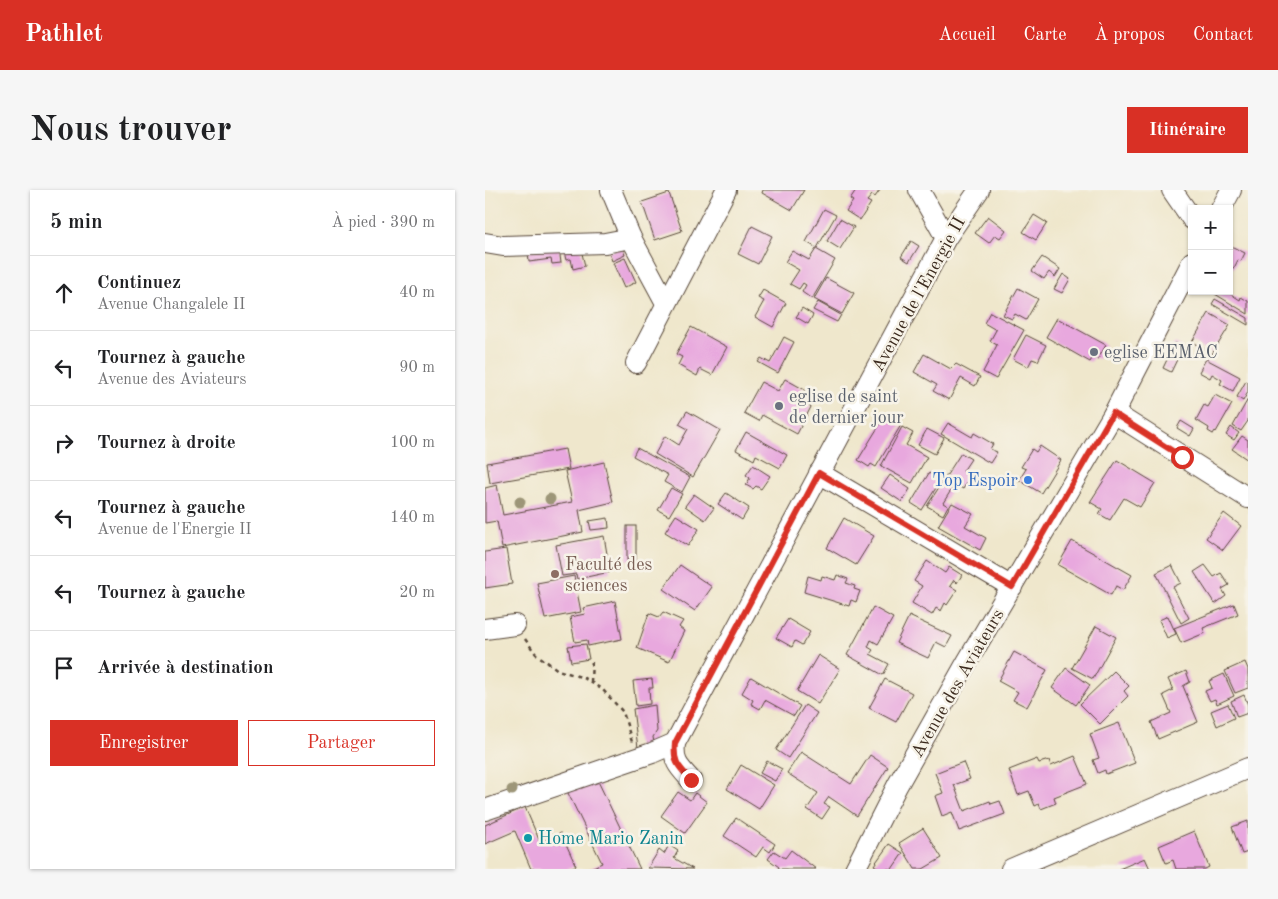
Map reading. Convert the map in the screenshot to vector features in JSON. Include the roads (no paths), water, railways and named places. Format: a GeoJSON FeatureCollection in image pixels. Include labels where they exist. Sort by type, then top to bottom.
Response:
{"type":"FeatureCollection","features":[{"type":"Feature","properties":{"kind":"street"},"geometry":{"type":"LineString","coordinates":[[611,190],[631,238],[666,303]]}},
{"type":"Feature","properties":{"kind":"street"},"geometry":{"type":"LineString","coordinates":[[636,363],[726,190]]}},
{"type":"Feature","properties":{"kind":"street"},"geometry":{"type":"LineString","coordinates":[[919,190],[946,238]]}},
{"type":"Feature","properties":{"kind":"street","name":"Avenue de l'Energie II"},"geometry":{"type":"LineString","coordinates":[[675,743],[946,238],[979,190]]}},
{"type":"Feature","properties":{"kind":"street"},"geometry":{"type":"LineString","coordinates":[[1172,190],[1188,213]]}},
{"type":"Feature","properties":{"kind":"street"},"geometry":{"type":"LineString","coordinates":[[1223,205],[1231,190]]}},
{"type":"Feature","properties":{"kind":"street"},"geometry":{"type":"LineString","coordinates":[[485,243],[503,246],[605,243],[631,238]]}},
{"type":"Feature","properties":{"kind":"street","name":"Avenue des Aviateurs"},"geometry":{"type":"LineString","coordinates":[[855,869],[897,786],[1113,413],[1188,270]]}},
{"type":"Feature","properties":{"kind":"street"},"geometry":{"type":"LineString","coordinates":[[1113,413],[1248,498]]}},
{"type":"Feature","properties":{"kind":"street"},"geometry":{"type":"LineString","coordinates":[[819,473],[1012,587]]}},
{"type":"Feature","properties":{"kind":"street"},"geometry":{"type":"LineString","coordinates":[[485,628],[515,625]]}},
{"type":"Feature","properties":{"kind":"street"},"geometry":{"type":"LineString","coordinates":[[485,810],[637,758],[675,743]]}},
{"type":"Feature","properties":{"kind":"street"},"geometry":{"type":"LineString","coordinates":[[675,743],[673,755],[678,766],[691,780]]}},
{"type":"Feature","properties":{"kind":"street"},"geometry":{"type":"LineString","coordinates":[[1011,869],[1248,768]]}},
{"type":"Feature","properties":{"kind":"place","name":"eglise EEMAC"},"geometry":{"type":"Point","coordinates":[1094,352]}},
{"type":"Feature","properties":{"kind":"place","name":"eglise de saint de dernier jour"},"geometry":{"type":"Point","coordinates":[779,406]}},
{"type":"Feature","properties":{"kind":"place","name":"Top Espoir"},"geometry":{"type":"Point","coordinates":[1028,480]}},
{"type":"Feature","properties":{"kind":"place","name":"Faculté des sciences"},"geometry":{"type":"Point","coordinates":[555,574]}},
{"type":"Feature","properties":{"kind":"place","name":"Home Mario Zanin"},"geometry":{"type":"Point","coordinates":[528,838]}}]}
